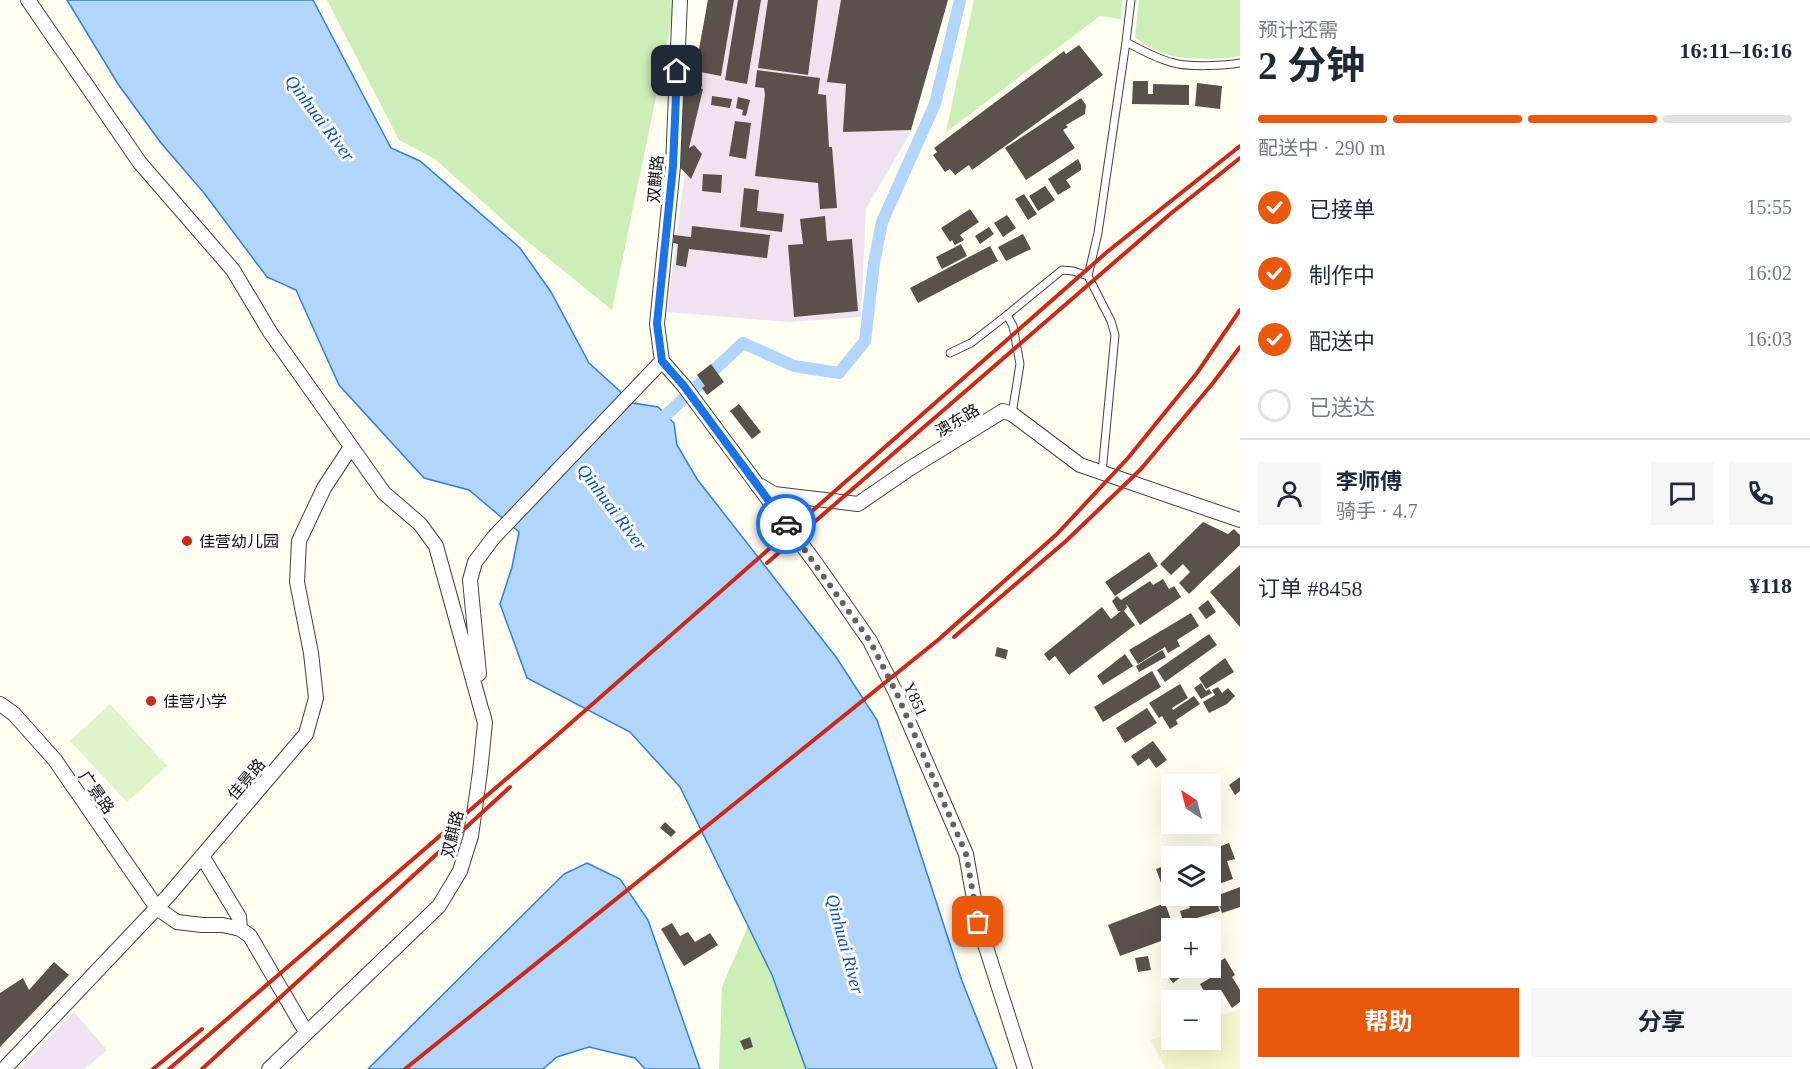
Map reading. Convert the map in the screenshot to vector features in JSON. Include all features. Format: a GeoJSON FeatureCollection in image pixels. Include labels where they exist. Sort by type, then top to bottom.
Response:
{"type":"FeatureCollection","features":[{"type":"Feature","properties":{"kind":"street"},"geometry":{"type":"LineString","coordinates":[[28,0],[141,163],[233,270],[270,332],[384,493],[420,524],[436,546],[484,723]]}},
{"type":"Feature","properties":{"kind":"street","name":"双麒路"},"geometry":{"type":"LineString","coordinates":[[269,1069],[439,906],[460,871],[471,836],[484,723],[470,580],[475,562],[494,537],[662,361],[657,324],[673,166],[681,0]]}},
{"type":"Feature","properties":{"kind":"street","name":"Y851"},"geometry":{"type":"LineString","coordinates":[[662,361],[684,386],[817,565],[870,641],[897,694],[966,854],[978,922],[1025,1069]]}},
{"type":"Feature","properties":{"kind":"street","name":"澳东路"},"geometry":{"type":"LineString","coordinates":[[754,482],[774,494],[858,504],[918,463],[1003,411],[1012,414]]}},
{"type":"Feature","properties":{"kind":"street"},"geometry":{"type":"LineString","coordinates":[[1012,414],[1080,465],[1240,520]]}},
{"type":"Feature","properties":{"kind":"street","name":"佳景路"},"geometry":{"type":"LineString","coordinates":[[4,1069],[157,908],[306,734],[316,698],[311,653],[297,582],[299,541],[324,488],[351,447]]}},
{"type":"Feature","properties":{"kind":"street","name":"广景路"},"geometry":{"type":"LineString","coordinates":[[0,704],[14,714],[55,760],[157,908]]}},
{"type":"Feature","properties":{"kind":"street"},"geometry":{"type":"LineString","coordinates":[[202,856],[239,917],[240,929]]}},
{"type":"Feature","properties":{"kind":"street"},"geometry":{"type":"LineString","coordinates":[[157,908],[177,922],[223,925],[240,929],[250,936],[306,1032]]}},
{"type":"Feature","properties":{"kind":"lane"},"geometry":{"type":"LineString","coordinates":[[1102,473],[1115,335],[1111,321],[1088,276],[1098,233],[1131,0]]}},
{"type":"Feature","properties":{"kind":"lane"},"geometry":{"type":"LineString","coordinates":[[1126,42],[1175,64],[1230,65],[1240,63]]}},
{"type":"Feature","properties":{"kind":"lane"},"geometry":{"type":"LineString","coordinates":[[950,353],[971,343],[1062,270],[1088,276]]}},
{"type":"Feature","properties":{"kind":"lane"},"geometry":{"type":"LineString","coordinates":[[1007,315],[1013,326],[1020,364],[1012,414]]}},
{"type":"Feature","properties":{"kind":"shaded area"},"geometry":{"type":"Polygon","coordinates":[[[707,0],[948,0],[911,132],[866,208],[861,317],[790,322],[667,312],[707,0]]]}},
{"type":"Feature","properties":{"kind":"shaded area"},"geometry":{"type":"Polygon","coordinates":[[[74,1012],[107,1050],[85,1069],[20,1069],[74,1012]]]}},
{"type":"Feature","properties":{"kind":"green space"},"geometry":{"type":"Polygon","coordinates":[[[327,0],[676,0],[612,310],[522,237],[435,159],[399,140],[327,0]]]}},
{"type":"Feature","properties":{"kind":"green space"},"geometry":{"type":"Polygon","coordinates":[[[974,0],[1122,0],[1121,19],[1100,16],[946,132],[974,0]]]}},
{"type":"Feature","properties":{"kind":"green space"},"geometry":{"type":"Polygon","coordinates":[[[1139,0],[1240,0],[1240,56],[1209,59],[1178,57],[1149,47],[1135,37],[1139,0]]]}},
{"type":"Feature","properties":{"kind":"green space"},"geometry":{"type":"Polygon","coordinates":[[[110,704],[167,766],[127,802],[70,741],[110,704]]]}},
{"type":"Feature","properties":{"kind":"green space"},"geometry":{"type":"Polygon","coordinates":[[[748,926],[776,984],[809,1069],[719,1069],[722,987],[748,926]]]}},
{"type":"Feature","properties":{"kind":"green space"},"geometry":{"type":"Polygon","coordinates":[[[1240,1009],[1240,1069],[1166,1069],[1150,1040],[1161,1036],[1161,1050],[1221,1050],[1221,1016],[1240,1009]]]}},
{"type":"Feature","properties":{"kind":"water","name":"Qinhuai River"},"geometry":{"type":"Polygon","coordinates":[[[67,0],[313,0],[391,148],[420,161],[520,248],[551,292],[589,363],[633,403],[658,407],[674,423],[677,445],[697,479],[836,657],[877,720],[962,981],[997,1069],[806,1069],[772,975],[680,787],[630,732],[527,678],[500,604],[512,567],[519,532],[469,490],[424,478],[339,385],[296,290],[267,277],[204,193],[161,143],[118,84],[67,0]]]}},
{"type":"Feature","properties":{"kind":"water"},"geometry":{"type":"Polygon","coordinates":[[[587,863],[620,879],[648,920],[700,1069],[645,1069],[635,1058],[589,1047],[557,1057],[543,1069],[368,1069],[564,874],[587,863]]]}},
{"type":"Feature","properties":{"kind":"building"},"geometry":{"type":"Polygon","coordinates":[[[708,0],[734,0],[721,76],[695,71],[708,0]]]}},
{"type":"Feature","properties":{"kind":"building"},"geometry":{"type":"Polygon","coordinates":[[[738,0],[761,0],[747,84],[725,80],[738,0]]]}},
{"type":"Feature","properties":{"kind":"building"},"geometry":{"type":"Polygon","coordinates":[[[768,0],[818,0],[808,75],[758,68],[768,0]]]}},
{"type":"Feature","properties":{"kind":"building"},"geometry":{"type":"Polygon","coordinates":[[[841,0],[948,0],[911,130],[843,132],[846,84],[827,82],[841,0]]]}},
{"type":"Feature","properties":{"kind":"building"},"geometry":{"type":"Polygon","coordinates":[[[1079,45],[1103,75],[972,170],[969,165],[955,175],[950,169],[945,172],[933,155],[937,152],[934,148],[1064,51],[1066,54],[1079,45]]]}},
{"type":"Feature","properties":{"kind":"building"},"geometry":{"type":"Polygon","coordinates":[[[757,70],[820,78],[818,94],[826,95],[829,147],[832,147],[837,208],[820,209],[818,183],[755,176],[765,95],[764,88],[755,87],[757,70]]]}},
{"type":"Feature","properties":{"kind":"building"},"geometry":{"type":"Polygon","coordinates":[[[1133,81],[1148,81],[1148,94],[1153,94],[1153,84],[1189,85],[1189,105],[1132,104],[1133,81]]]}},
{"type":"Feature","properties":{"kind":"building"},"geometry":{"type":"Polygon","coordinates":[[[1197,83],[1222,86],[1220,109],[1195,106],[1197,83]]]}},
{"type":"Feature","properties":{"kind":"building"},"geometry":{"type":"Polygon","coordinates":[[[686,85],[703,89],[689,148],[694,145],[702,154],[691,179],[673,160],[686,85]]]}},
{"type":"Feature","properties":{"kind":"building"},"geometry":{"type":"Polygon","coordinates":[[[712,96],[732,99],[730,108],[711,105],[712,96]]]}},
{"type":"Feature","properties":{"kind":"building"},"geometry":{"type":"Polygon","coordinates":[[[738,97],[750,100],[746,116],[742,115],[743,110],[736,108],[738,97]]]}},
{"type":"Feature","properties":{"kind":"building"},"geometry":{"type":"Polygon","coordinates":[[[1081,98],[1086,105],[1085,114],[1066,125],[1068,127],[1063,130],[1075,148],[1026,180],[1005,148],[1081,98]]]}},
{"type":"Feature","properties":{"kind":"building"},"geometry":{"type":"Polygon","coordinates":[[[735,121],[751,123],[746,159],[729,156],[735,121]]]}},
{"type":"Feature","properties":{"kind":"building"},"geometry":{"type":"Polygon","coordinates":[[[1078,159],[1081,170],[1066,180],[1071,187],[1058,195],[1048,179],[1078,159]]]}},
{"type":"Feature","properties":{"kind":"building"},"geometry":{"type":"Polygon","coordinates":[[[703,174],[722,175],[721,193],[702,191],[703,174]]]}},
{"type":"Feature","properties":{"kind":"building"},"geometry":{"type":"Polygon","coordinates":[[[1045,186],[1055,200],[1038,211],[1029,196],[1045,186]]]}},
{"type":"Feature","properties":{"kind":"building"},"geometry":{"type":"Polygon","coordinates":[[[744,188],[759,190],[757,211],[784,214],[782,232],[740,227],[744,188]]]}},
{"type":"Feature","properties":{"kind":"building"},"geometry":{"type":"Polygon","coordinates":[[[1024,194],[1037,214],[1028,220],[1015,199],[1024,194]]]}},
{"type":"Feature","properties":{"kind":"building"},"geometry":{"type":"Polygon","coordinates":[[[970,209],[979,222],[960,235],[964,240],[955,245],[952,240],[950,242],[941,228],[970,209]]]}},
{"type":"Feature","properties":{"kind":"building"},"geometry":{"type":"Polygon","coordinates":[[[1007,215],[1016,228],[1003,237],[994,223],[1007,215]]]}},
{"type":"Feature","properties":{"kind":"building"},"geometry":{"type":"Polygon","coordinates":[[[825,216],[827,241],[852,239],[858,311],[794,317],[788,245],[803,244],[800,219],[825,216]]]}},
{"type":"Feature","properties":{"kind":"building"},"geometry":{"type":"Polygon","coordinates":[[[692,226],[770,235],[767,258],[689,249],[686,267],[676,265],[678,244],[673,243],[674,235],[691,237],[692,226]]]}},
{"type":"Feature","properties":{"kind":"building"},"geometry":{"type":"Polygon","coordinates":[[[989,227],[994,234],[980,244],[975,236],[989,227]]]}},
{"type":"Feature","properties":{"kind":"building"},"geometry":{"type":"Polygon","coordinates":[[[1023,234],[1031,249],[1006,261],[998,247],[1023,234]]]}},
{"type":"Feature","properties":{"kind":"building"},"geometry":{"type":"Polygon","coordinates":[[[961,244],[967,256],[942,269],[936,257],[961,244]]]}},
{"type":"Feature","properties":{"kind":"building"},"geometry":{"type":"Polygon","coordinates":[[[990,246],[998,261],[918,303],[910,288],[990,246]]]}},
{"type":"Feature","properties":{"kind":"building"},"geometry":{"type":"Polygon","coordinates":[[[711,364],[724,382],[707,395],[702,388],[705,386],[697,375],[711,364]]]}},
{"type":"Feature","properties":{"kind":"building"},"geometry":{"type":"Polygon","coordinates":[[[739,404],[761,432],[752,439],[730,411],[739,404]]]}},
{"type":"Feature","properties":{"kind":"building"},"geometry":{"type":"Polygon","coordinates":[[[1203,522],[1228,534],[1234,529],[1240,535],[1240,545],[1189,594],[1179,583],[1190,572],[1183,564],[1171,575],[1160,564],[1203,522]]]}},
{"type":"Feature","properties":{"kind":"building"},"geometry":{"type":"Polygon","coordinates":[[[1149,552],[1158,566],[1115,596],[1105,582],[1149,552]]]}},
{"type":"Feature","properties":{"kind":"building"},"geometry":{"type":"Polygon","coordinates":[[[1240,565],[1240,627],[1210,592],[1240,565]]]}},
{"type":"Feature","properties":{"kind":"building"},"geometry":{"type":"Polygon","coordinates":[[[1163,579],[1169,589],[1174,586],[1181,597],[1140,625],[1126,605],[1124,611],[1135,625],[1069,675],[1055,656],[1049,661],[1044,654],[1102,607],[1111,619],[1121,611],[1118,611],[1112,601],[1117,596],[1121,600],[1150,581],[1153,585],[1163,579]]]}},
{"type":"Feature","properties":{"kind":"building"},"geometry":{"type":"Polygon","coordinates":[[[1208,600],[1216,612],[1206,619],[1198,608],[1208,600]]]}},
{"type":"Feature","properties":{"kind":"building"},"geometry":{"type":"Polygon","coordinates":[[[1191,613],[1199,626],[1177,640],[1180,646],[1168,653],[1165,647],[1138,664],[1129,650],[1191,613]]]}},
{"type":"Feature","properties":{"kind":"building"},"geometry":{"type":"Polygon","coordinates":[[[1209,634],[1217,645],[1165,682],[1157,670],[1209,634]]]}},
{"type":"Feature","properties":{"kind":"building"},"geometry":{"type":"Polygon","coordinates":[[[997,647],[1008,650],[1006,659],[995,656],[997,647]]]}},
{"type":"Feature","properties":{"kind":"building"},"geometry":{"type":"Polygon","coordinates":[[[1162,650],[1166,657],[1139,672],[1136,666],[1162,650]]]}},
{"type":"Feature","properties":{"kind":"building"},"geometry":{"type":"Polygon","coordinates":[[[1125,654],[1133,666],[1103,685],[1097,676],[1125,654]]]}},
{"type":"Feature","properties":{"kind":"building"},"geometry":{"type":"Polygon","coordinates":[[[1225,658],[1234,672],[1206,689],[1199,678],[1225,658]]]}},
{"type":"Feature","properties":{"kind":"building"},"geometry":{"type":"Polygon","coordinates":[[[1152,671],[1161,687],[1103,722],[1094,707],[1152,671]]]}},
{"type":"Feature","properties":{"kind":"building"},"geometry":{"type":"Polygon","coordinates":[[[1201,683],[1206,691],[1209,689],[1212,693],[1201,699],[1194,688],[1201,683]]]}},
{"type":"Feature","properties":{"kind":"building"},"geometry":{"type":"Polygon","coordinates":[[[1180,684],[1188,698],[1172,708],[1173,710],[1194,696],[1200,704],[1176,720],[1178,724],[1170,729],[1162,716],[1159,718],[1149,703],[1180,684]]]}},
{"type":"Feature","properties":{"kind":"building"},"geometry":{"type":"Polygon","coordinates":[[[1218,687],[1222,693],[1228,688],[1235,696],[1227,704],[1209,713],[1203,702],[1215,695],[1212,690],[1218,687]]]}},
{"type":"Feature","properties":{"kind":"building"},"geometry":{"type":"Polygon","coordinates":[[[1147,708],[1157,723],[1125,743],[1116,728],[1147,708]]]}},
{"type":"Feature","properties":{"kind":"building"},"geometry":{"type":"Polygon","coordinates":[[[1153,741],[1167,760],[1156,768],[1149,758],[1138,766],[1131,756],[1153,741]]]}},
{"type":"Feature","properties":{"kind":"building"},"geometry":{"type":"Polygon","coordinates":[[[1240,777],[1240,791],[1235,795],[1229,785],[1240,777]]]}},
{"type":"Feature","properties":{"kind":"building"},"geometry":{"type":"Polygon","coordinates":[[[665,822],[676,832],[671,837],[660,828],[665,822]]]}},
{"type":"Feature","properties":{"kind":"building"},"geometry":{"type":"Polygon","coordinates":[[[1229,843],[1235,859],[1227,861],[1233,879],[1221,883],[1221,846],[1229,843]]]}},
{"type":"Feature","properties":{"kind":"building"},"geometry":{"type":"Polygon","coordinates":[[[1161,867],[1161,883],[1156,869],[1161,867]]]}},
{"type":"Feature","properties":{"kind":"building"},"geometry":{"type":"Polygon","coordinates":[[[1240,887],[1240,907],[1222,913],[1220,906],[1221,894],[1240,887]]]}},
{"type":"Feature","properties":{"kind":"building"},"geometry":{"type":"Polygon","coordinates":[[[1161,905],[1166,906],[1170,918],[1161,918],[1161,941],[1120,956],[1108,925],[1161,905]]]}},
{"type":"Feature","properties":{"kind":"building"},"geometry":{"type":"Polygon","coordinates":[[[1189,906],[1218,906],[1220,911],[1197,918],[1182,918],[1180,911],[1190,908],[1189,906]]]}},
{"type":"Feature","properties":{"kind":"building"},"geometry":{"type":"Polygon","coordinates":[[[672,923],[680,936],[688,932],[695,942],[710,933],[718,945],[684,966],[661,929],[672,923]]]}},
{"type":"Feature","properties":{"kind":"building"},"geometry":{"type":"Polygon","coordinates":[[[1148,956],[1151,970],[1138,972],[1135,958],[1148,956]]]}},
{"type":"Feature","properties":{"kind":"building"},"geometry":{"type":"Polygon","coordinates":[[[1225,958],[1235,975],[1232,977],[1240,990],[1240,1002],[1232,1008],[1221,990],[1203,990],[1200,984],[1210,978],[1221,978],[1221,960],[1225,958]]]}},
{"type":"Feature","properties":{"kind":"building"},"geometry":{"type":"Polygon","coordinates":[[[54,962],[69,975],[0,1047],[0,993],[23,978],[29,990],[54,962]]]}},
{"type":"Feature","properties":{"kind":"building"},"geometry":{"type":"Polygon","coordinates":[[[1169,978],[1180,978],[1173,983],[1169,978]]]}},
{"type":"Feature","properties":{"kind":"building"},"geometry":{"type":"Polygon","coordinates":[[[750,1037],[753,1047],[744,1050],[740,1041],[750,1037]]]}},
{"type":"Feature","properties":{"kind":"waterway"},"geometry":{"type":"LineString","coordinates":[[666,415],[743,343],[794,366],[839,373],[865,341],[874,263],[882,222],[935,104],[960,0]]}},
{"type":"Feature","properties":{"kind":"railway"},"geometry":{"type":"LineString","coordinates":[[169,1069],[555,737],[1107,252],[1240,146]]}},
{"type":"Feature","properties":{"kind":"railway"},"geometry":{"type":"LineString","coordinates":[[767,563],[1169,215],[1240,158]]}},
{"type":"Feature","properties":{"kind":"railway"},"geometry":{"type":"LineString","coordinates":[[405,1069],[938,640],[1057,534],[1128,458],[1197,373],[1240,310]]}},
{"type":"Feature","properties":{"kind":"railway"},"geometry":{"type":"LineString","coordinates":[[954,637],[1066,541],[1141,469],[1240,347]]}},
{"type":"Feature","properties":{"kind":"railway"},"geometry":{"type":"LineString","coordinates":[[202,1069],[510,787]]}},
{"type":"Feature","properties":{"kind":"railway"},"geometry":{"type":"LineString","coordinates":[[153,1069],[202,1029]]}},
{"type":"Feature","properties":{"kind":"way so far"},"geometry":{"type":"LineString","coordinates":[[786,524],[870,641],[897,694],[966,854],[978,922]]}},
{"type":"Feature","properties":{"kind":"place","name":"佳营幼儿园"},"geometry":{"type":"Point","coordinates":[187,541]}},
{"type":"Feature","properties":{"kind":"place","name":"佳营小学"},"geometry":{"type":"Point","coordinates":[151,701]}},
{"type":"Feature","properties":{"kind":"route"},"geometry":{"type":"LineString","coordinates":[[677,71],[673,166],[657,324],[662,361],[684,386],[786,524]]}}]}
